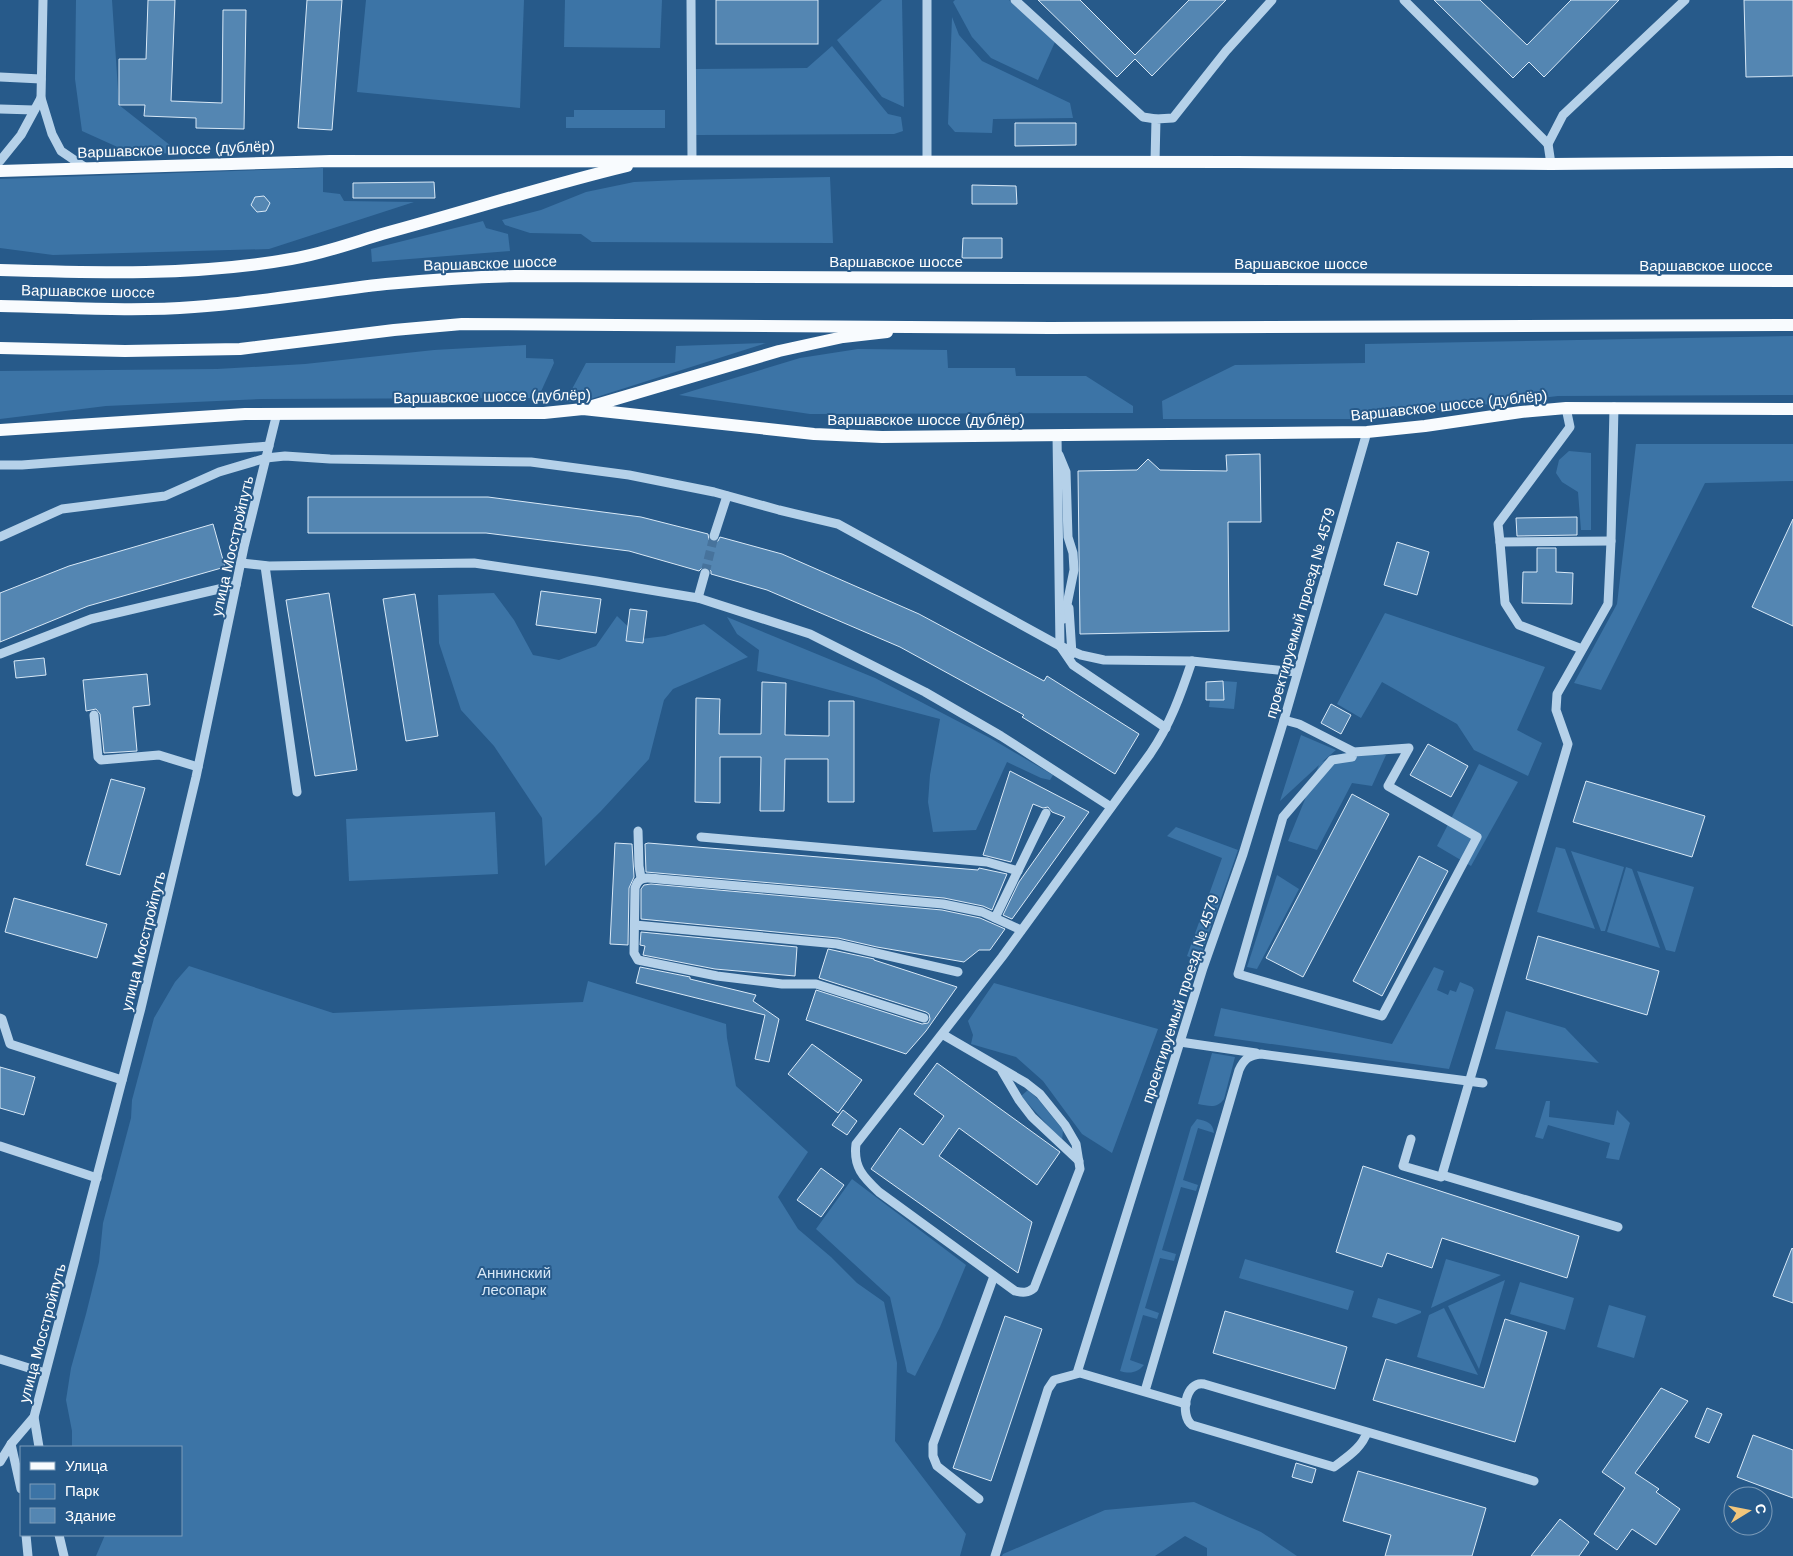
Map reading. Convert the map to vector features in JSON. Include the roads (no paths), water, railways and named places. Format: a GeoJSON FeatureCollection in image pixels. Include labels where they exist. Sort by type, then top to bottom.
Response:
{"type":"FeatureCollection","features":[{"type":"Feature","properties":{"kind":"main road","name":"Варшавское шоссе (дублёр)"},"geometry":{"type":"LineString","coordinates":[[0,171],[330,161],[1551,164],[1793,162]]}},
{"type":"Feature","properties":{"kind":"main road"},"geometry":{"type":"LineString","coordinates":[[0,270],[49,272],[160,271],[241,266],[293,259],[484,206],[557,183],[649,161]]}},
{"type":"Feature","properties":{"kind":"main road","name":"Варшавское шоссе"},"geometry":{"type":"LineString","coordinates":[[0,306],[125,309],[191,308],[240,304],[387,284],[458,278],[516,276],[1793,281]]}},
{"type":"Feature","properties":{"kind":"main road"},"geometry":{"type":"LineString","coordinates":[[0,348],[125,351],[240,349],[394,330],[462,324],[1060,328],[1793,325]]}},
{"type":"Feature","properties":{"kind":"main road"},"geometry":{"type":"LineString","coordinates":[[583,409],[779,350],[843,337],[944,326]]}},
{"type":"Feature","properties":{"kind":"main road","name":"Варшавское шоссе (дублёр)"},"geometry":{"type":"LineString","coordinates":[[0,430],[245,414],[544,413],[583,409],[814,434],[882,437],[1367,432],[1566,408],[1793,409]]}},
{"type":"Feature","properties":{"kind":"street"},"geometry":{"type":"LineString","coordinates":[[43,0],[41,98],[52,134],[61,151],[86,168]]}},
{"type":"Feature","properties":{"kind":"street"},"geometry":{"type":"LineString","coordinates":[[691,0],[692,161]]}},
{"type":"Feature","properties":{"kind":"street"},"geometry":{"type":"LineString","coordinates":[[927,0],[927,161]]}},
{"type":"Feature","properties":{"kind":"street"},"geometry":{"type":"LineString","coordinates":[[1015,0],[1143,116],[1156,118],[1172,118],[1226,51],[1272,0]]}},
{"type":"Feature","properties":{"kind":"street"},"geometry":{"type":"LineString","coordinates":[[1404,0],[1548,144],[1551,164]]}},
{"type":"Feature","properties":{"kind":"street"},"geometry":{"type":"LineString","coordinates":[[1548,144],[1563,116],[1685,0]]}},
{"type":"Feature","properties":{"kind":"street"},"geometry":{"type":"LineString","coordinates":[[0,77],[41,79]]}},
{"type":"Feature","properties":{"kind":"street"},"geometry":{"type":"LineString","coordinates":[[0,161],[21,135],[41,98]]}},
{"type":"Feature","properties":{"kind":"street"},"geometry":{"type":"LineString","coordinates":[[0,109],[34,110]]}},
{"type":"Feature","properties":{"kind":"street"},"geometry":{"type":"LineString","coordinates":[[1155,162],[1156,118]]}},
{"type":"Feature","properties":{"kind":"street"},"geometry":{"type":"LineString","coordinates":[[1442,1175],[1568,744],[1556,710],[1556,699],[1608,604],[1614,407]]}},
{"type":"Feature","properties":{"kind":"street"},"geometry":{"type":"LineString","coordinates":[[1566,408],[1570,427],[1498,524],[1505,603],[1519,625],[1582,650]]}},
{"type":"Feature","properties":{"kind":"street","name":"улица Мосстройпуть"},"geometry":{"type":"LineString","coordinates":[[0,1462],[11,1444],[34,1417],[122,1080],[198,767],[240,564],[277,413]]}},
{"type":"Feature","properties":{"kind":"street","name":"проектируемый проезд № 4579"},"geometry":{"type":"LineString","coordinates":[[1077,1373],[1203,968],[1243,854],[1284,720],[1296,672],[1367,432]]}},
{"type":"Feature","properties":{"kind":"street"},"geometry":{"type":"LineString","coordinates":[[1057,435],[1060,646],[1073,665],[1166,728]]}},
{"type":"Feature","properties":{"kind":"street"},"geometry":{"type":"LineString","coordinates":[[0,465],[22,465],[269,446]]}},
{"type":"Feature","properties":{"kind":"street"},"geometry":{"type":"LineString","coordinates":[[1057,452],[1066,472],[1068,537],[1073,553],[1074,570],[1060,646]]}},
{"type":"Feature","properties":{"kind":"street"},"geometry":{"type":"LineString","coordinates":[[0,537],[62,508],[165,496],[219,472],[266,458],[285,456],[348,460],[531,462],[629,475],[727,496],[838,524],[1060,646],[1081,655],[1104,660],[1192,661],[1296,672]]}},
{"type":"Feature","properties":{"kind":"street"},"geometry":{"type":"LineString","coordinates":[[714,536],[727,496]]}},
{"type":"Feature","properties":{"kind":"street"},"geometry":{"type":"LineString","coordinates":[[1500,542],[1611,541]]}},
{"type":"Feature","properties":{"kind":"street"},"geometry":{"type":"LineString","coordinates":[[240,564],[265,566],[474,563],[698,598],[810,634],[925,692],[1001,736],[1111,807]]}},
{"type":"Feature","properties":{"kind":"street"},"geometry":{"type":"LineString","coordinates":[[265,566],[297,792]]}},
{"type":"Feature","properties":{"kind":"street"},"geometry":{"type":"LineString","coordinates":[[698,598],[705,572]]}},
{"type":"Feature","properties":{"kind":"street"},"geometry":{"type":"LineString","coordinates":[[0,654],[91,619],[236,585]]}},
{"type":"Feature","properties":{"kind":"street"},"geometry":{"type":"LineString","coordinates":[[1069,595],[1073,665]]}},
{"type":"Feature","properties":{"kind":"street"},"geometry":{"type":"LineString","coordinates":[[942,1034],[1026,1083],[1040,1094],[1076,1144],[1080,1169],[1075,1183],[1034,1288],[1022,1293],[1015,1291],[879,1192],[866,1179],[856,1163],[856,1144],[984,980],[1150,754],[1178,704],[1192,661]]}},
{"type":"Feature","properties":{"kind":"street"},"geometry":{"type":"LineString","coordinates":[[94,715],[98,756],[102,760],[159,755],[198,767]]}},
{"type":"Feature","properties":{"kind":"street"},"geometry":{"type":"LineString","coordinates":[[1284,720],[1299,724],[1354,752],[1409,748],[1388,786],[1477,837],[1382,1016],[1238,974],[1283,817],[1332,760],[1352,757],[1354,752]]}},
{"type":"Feature","properties":{"kind":"street"},"geometry":{"type":"LineString","coordinates":[[996,918],[1046,813]]}},
{"type":"Feature","properties":{"kind":"street"},"geometry":{"type":"LineString","coordinates":[[638,831],[641,878]]}},
{"type":"Feature","properties":{"kind":"street"},"geometry":{"type":"LineString","coordinates":[[701,837],[988,862],[1018,871]]}},
{"type":"Feature","properties":{"kind":"street"},"geometry":{"type":"LineString","coordinates":[[924,1018],[816,984],[782,984],[717,976],[638,960],[634,953],[635,888],[637,881],[641,878],[942,904],[982,912],[1021,930]]}},
{"type":"Feature","properties":{"kind":"street"},"geometry":{"type":"LineString","coordinates":[[635,925],[837,944],[958,972]]}},
{"type":"Feature","properties":{"kind":"street"},"geometry":{"type":"LineString","coordinates":[[0,1018],[2,1019],[10,1044],[122,1080]]}},
{"type":"Feature","properties":{"kind":"street"},"geometry":{"type":"LineString","coordinates":[[1180,1042],[1483,1083]]}},
{"type":"Feature","properties":{"kind":"street"},"geometry":{"type":"LineString","coordinates":[[1145,1391],[1239,1070],[1248,1057],[1261,1054]]}},
{"type":"Feature","properties":{"kind":"street"},"geometry":{"type":"LineString","coordinates":[[1001,1070],[1032,1117],[1079,1161]]}},
{"type":"Feature","properties":{"kind":"street"},"geometry":{"type":"LineString","coordinates":[[1410,1138],[1403,1166],[1441,1177],[1442,1175],[1618,1227]]}},
{"type":"Feature","properties":{"kind":"street"},"geometry":{"type":"LineString","coordinates":[[0,1146],[97,1178]]}},
{"type":"Feature","properties":{"kind":"street"},"geometry":{"type":"LineString","coordinates":[[979,1499],[937,1466],[933,1456],[933,1444],[994,1276]]}},
{"type":"Feature","properties":{"kind":"street"},"geometry":{"type":"LineString","coordinates":[[0,1359],[45,1373]]}},
{"type":"Feature","properties":{"kind":"street"},"geometry":{"type":"LineString","coordinates":[[995,1556],[1048,1389],[1054,1380],[1077,1373],[1186,1404]]}},
{"type":"Feature","properties":{"kind":"street"},"geometry":{"type":"LineString","coordinates":[[1367,1432],[1362,1444],[1334,1467],[1192,1425],[1185,1415],[1186,1404],[1191,1388],[1200,1383],[1367,1432],[1534,1481]]}},
{"type":"Feature","properties":{"kind":"street"},"geometry":{"type":"LineString","coordinates":[[34,1417],[39,1446]]}},
{"type":"Feature","properties":{"kind":"street"},"geometry":{"type":"LineString","coordinates":[[11,1444],[20,1484]]}},
{"type":"Feature","properties":{"kind":"street"},"geometry":{"type":"LineString","coordinates":[[26,1536],[28,1556]]}},
{"type":"Feature","properties":{"kind":"street"},"geometry":{"type":"LineString","coordinates":[[59,1536],[64,1556]]}},
{"type":"Feature","properties":{"kind":"tunnel"},"geometry":{"type":"LineString","coordinates":[[705,573],[714,536]]}},
{"type":"Feature","properties":{"kind":"park label","name":"Аннинский лесопарк"},"geometry":{"type":"Point","coordinates":[514,1280]}}]}
